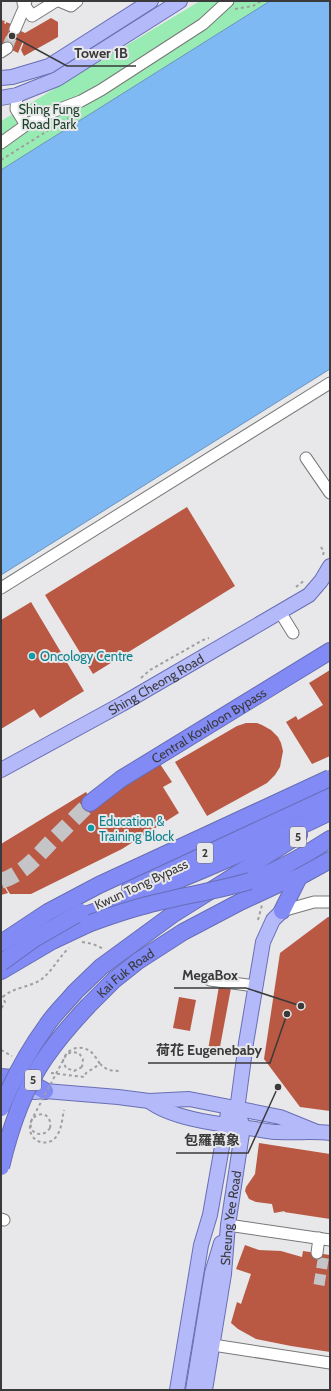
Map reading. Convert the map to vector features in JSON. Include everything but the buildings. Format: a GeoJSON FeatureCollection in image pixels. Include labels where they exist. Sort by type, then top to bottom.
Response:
{"type":"FeatureCollection","features":[{"type":"Feature","properties":{"kind":"highway","name":"Central Kowloon Bypass"},"geometry":{"type":"LineString","coordinates":[[90,803],[121,778],[330,651]]}},
{"type":"Feature","properties":{"kind":"highway","name":"Kwun Tong Bypass"},"geometry":{"type":"LineString","coordinates":[[1,943],[48,912],[99,885],[330,778]]}},
{"type":"Feature","properties":{"kind":"highway","name":"Kwun Tong Bypass"},"geometry":{"type":"LineString","coordinates":[[1,963],[34,939],[104,900],[330,795]]}},
{"type":"Feature","properties":{"kind":"highway"},"geometry":{"type":"LineString","coordinates":[[1,943],[85,915],[195,873],[330,814]]}},
{"type":"Feature","properties":{"kind":"highway","name":"Kai Fuk Road"},"geometry":{"type":"LineString","coordinates":[[1,1108],[12,1082],[29,1051],[47,1024],[75,992],[101,967],[172,915],[265,858],[330,814]]}},
{"type":"Feature","properties":{"kind":"highway"},"geometry":{"type":"LineString","coordinates":[[1,971],[52,941],[88,924],[146,905],[205,893],[250,881],[271,873],[330,839]]}},
{"type":"Feature","properties":{"kind":"highway","name":"Kai Fuk Road"},"geometry":{"type":"LineString","coordinates":[[1,1166],[13,1124],[29,1086],[44,1059],[64,1032],[114,980],[138,961],[183,932],[255,895],[283,882],[299,877],[330,860]]}},
{"type":"Feature","properties":{"kind":"highway"},"geometry":{"type":"LineString","coordinates":[[282,911],[299,877]]}},
{"type":"Feature","properties":{"kind":"highway"},"geometry":{"type":"LineString","coordinates":[[1,1077],[24,1079],[44,1091]]}},
{"type":"Feature","properties":{"kind":"main road"},"geometry":{"type":"LineString","coordinates":[[1,78],[12,77],[49,66],[151,1]]}},
{"type":"Feature","properties":{"kind":"main road"},"geometry":{"type":"LineString","coordinates":[[1,98],[17,96],[58,79],[180,1]]}},
{"type":"Feature","properties":{"kind":"main road","name":"Shing Cheong Road"},"geometry":{"type":"LineString","coordinates":[[1,770],[122,704],[309,595],[321,581],[330,566]]}},
{"type":"Feature","properties":{"kind":"main road","name":"Sheung Yee Road"},"geometry":{"type":"LineString","coordinates":[[177,1390],[201,1245],[210,1215],[226,1125],[233,1108],[246,1043],[263,942],[273,920],[282,911]]}},
{"type":"Feature","properties":{"kind":"main road"},"geometry":{"type":"LineString","coordinates":[[1,1094],[44,1091],[118,1096],[149,1101],[189,1099],[280,1117],[323,1133]]}},
{"type":"Feature","properties":{"kind":"main road"},"geometry":{"type":"LineString","coordinates":[[149,1101],[155,1106],[186,1117],[226,1125],[278,1132],[323,1133]]}},
{"type":"Feature","properties":{"kind":"main road","name":"Sheung Yee Road"},"geometry":{"type":"LineString","coordinates":[[205,1390],[224,1274],[228,1225],[243,1127],[233,1108]]}},
{"type":"Feature","properties":{"kind":"main road"},"geometry":{"type":"LineString","coordinates":[[210,1215],[212,1221],[212,1273]]}},
{"type":"Feature","properties":{"kind":"main road"},"geometry":{"type":"LineString","coordinates":[[192,1390],[212,1273],[228,1225]]}},
{"type":"Feature","properties":{"kind":"street"},"geometry":{"type":"LineString","coordinates":[[24,3],[32,16],[57,1],[71,6],[77,1]]}},
{"type":"Feature","properties":{"kind":"street"},"geometry":{"type":"LineString","coordinates":[[1,143],[26,125],[52,112],[81,101],[101,90],[203,24],[228,1]]}},
{"type":"Feature","properties":{"kind":"street"},"geometry":{"type":"LineString","coordinates":[[15,29],[24,3]]}},
{"type":"Feature","properties":{"kind":"street"},"geometry":{"type":"LineString","coordinates":[[17,96],[16,109],[26,125]]}},
{"type":"Feature","properties":{"kind":"street"},"geometry":{"type":"LineString","coordinates":[[1,588],[330,383]]}},
{"type":"Feature","properties":{"kind":"street"},"geometry":{"type":"LineString","coordinates":[[306,458],[330,493]]}},
{"type":"Feature","properties":{"kind":"street","name":"Shing Cheong Road"},"geometry":{"type":"LineString","coordinates":[[309,595],[330,580]]}},
{"type":"Feature","properties":{"kind":"street"},"geometry":{"type":"LineString","coordinates":[[280,612],[293,633]]}},
{"type":"Feature","properties":{"kind":"street"},"geometry":{"type":"LineString","coordinates":[[282,911],[314,902],[330,902]]}},
{"type":"Feature","properties":{"kind":"street"},"geometry":{"type":"LineString","coordinates":[[210,980],[255,986]]}},
{"type":"Feature","properties":{"kind":"street"},"geometry":{"type":"LineString","coordinates":[[228,1225],[325,1239],[320,1254]]}},
{"type":"Feature","properties":{"kind":"street"},"geometry":{"type":"LineString","coordinates":[[213,1345],[330,1363]]}},
{"type":"Feature","properties":{"kind":"path"},"geometry":{"type":"LineString","coordinates":[[77,944],[82,942],[93,944],[105,949]]}},
{"type":"Feature","properties":{"kind":"path"},"geometry":{"type":"LineString","coordinates":[[1,1009],[5,1002],[2,996],[27,987],[42,979],[72,946]]}},
{"type":"Feature","properties":{"kind":"path"},"geometry":{"type":"LineString","coordinates":[[64,1110],[61,1126],[56,1137],[48,1142],[38,1142],[33,1138],[30,1132],[30,1126],[31,1122],[32,1119],[39,1114],[45,1115],[48,1118],[50,1121],[50,1128],[46,1133],[36,1134],[32,1130],[30,1127],[30,1124],[31,1121],[60,1066],[64,1059],[66,1055],[71,1052],[79,1053],[83,1059],[82,1067],[74,1071],[69,1070],[63,1061],[64,1057],[66,1054],[76,1048],[84,1048],[92,1052],[100,1064],[108,1070],[120,1071]]}},
{"type":"Feature","properties":{"kind":"path"},"geometry":{"type":"LineString","coordinates":[[84,1077],[86,1073],[100,1064]]}},
{"type":"Feature","properties":{"kind":"green space","name":"Shing Fung Road Park"},"geometry":{"type":"Polygon","coordinates":[[[200,1],[270,1],[1,170],[1,121],[200,1]]]}},
{"type":"Feature","properties":{"kind":"water"},"geometry":{"type":"Polygon","coordinates":[[[270,1],[330,1],[330,369],[1,575],[1,170],[270,1]]]}},
{"type":"Feature","properties":{"kind":"tunnel"},"geometry":{"type":"LineString","coordinates":[[7,48],[15,29]]}},
{"type":"Feature","properties":{"kind":"tunnel"},"geometry":{"type":"LineString","coordinates":[[1,881],[9,878],[28,865],[90,803]]}},
{"type":"Feature","properties":{"kind":"tunnel"},"geometry":{"type":"LineString","coordinates":[[319,1285],[324,1254]]}},
{"type":"Feature","properties":{"kind":"place","name":"Tower 1B"},"geometry":{"type":"Point","coordinates":[12,36]}},
{"type":"Feature","properties":{"kind":"place","name":"Oncology Centre"},"geometry":{"type":"Point","coordinates":[32,656]}},
{"type":"Feature","properties":{"kind":"place","name":"Education & Training Block"},"geometry":{"type":"Point","coordinates":[91,828]}},
{"type":"Feature","properties":{"kind":"place","name":"MegaBox"},"geometry":{"type":"Point","coordinates":[301,1006]}},
{"type":"Feature","properties":{"kind":"place","name":"荷花 Eugenebaby"},"geometry":{"type":"Point","coordinates":[287,1014]}},
{"type":"Feature","properties":{"kind":"place","name":"包羅萬象"},"geometry":{"type":"Point","coordinates":[278,1087]}}]}
